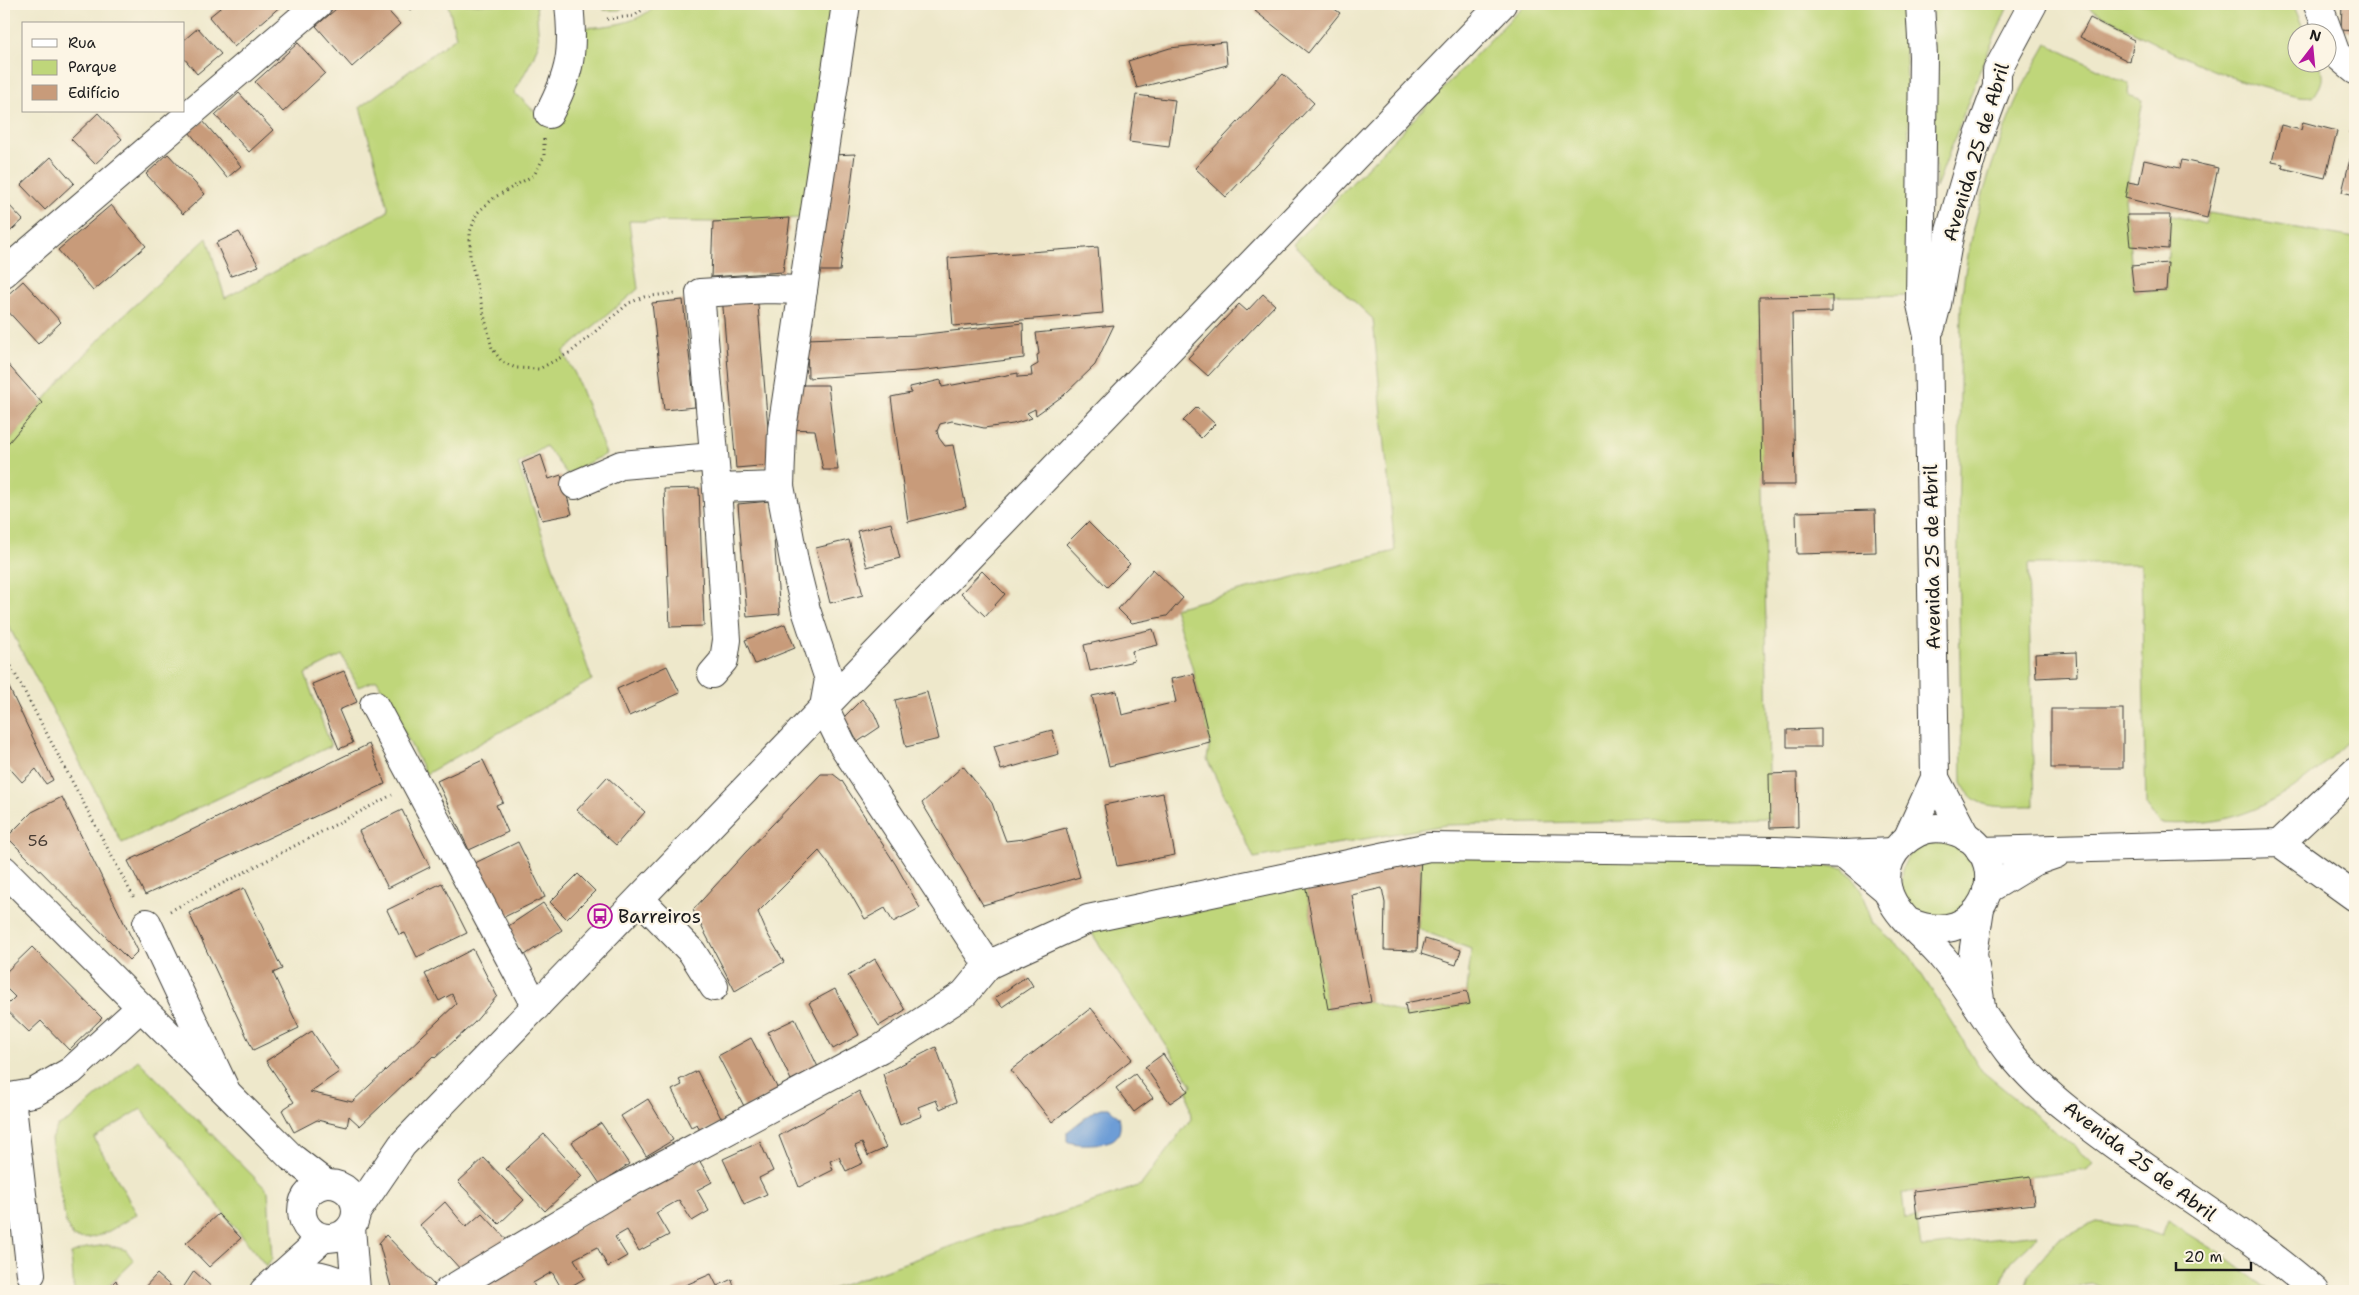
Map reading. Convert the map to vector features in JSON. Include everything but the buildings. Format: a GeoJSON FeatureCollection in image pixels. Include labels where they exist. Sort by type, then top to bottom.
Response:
{"type":"FeatureCollection","features":[{"type":"Feature","properties":{"kind":"street"},"geometry":{"type":"LineString","coordinates":[[4,274],[318,4]]}},
{"type":"Feature","properties":{"kind":"street"},"geometry":{"type":"LineString","coordinates":[[546,122],[560,93],[571,59],[569,4]]}},
{"type":"Feature","properties":{"kind":"street"},"geometry":{"type":"LineString","coordinates":[[846,4],[782,429],[780,486],[794,566],[806,610],[829,679],[824,707],[842,744],[988,965]]}},
{"type":"Feature","properties":{"kind":"street"},"geometry":{"type":"LineString","coordinates":[[327,1224],[1502,4]]}},
{"type":"Feature","properties":{"kind":"street","name":"Avenida 25 de Abril"},"geometry":{"type":"LineString","coordinates":[[1920,4],[1923,56],[1920,300],[1928,336],[1935,778],[1886,877],[1888,890],[1900,913],[1943,957],[2012,1055],[2066,1108],[2315,1291]]}},
{"type":"Feature","properties":{"kind":"street","name":"Avenida 25 de Abril"},"geometry":{"type":"LineString","coordinates":[[1928,336],[1937,304],[1950,231],[1973,152],[1997,87],[1997,71],[2033,4]]}},
{"type":"Feature","properties":{"kind":"street"},"geometry":{"type":"LineString","coordinates":[[1997,87],[2011,77],[2051,4]]}},
{"type":"Feature","properties":{"kind":"street"},"geometry":{"type":"LineString","coordinates":[[2318,4],[2336,54],[2355,70]]}},
{"type":"Feature","properties":{"kind":"street"},"geometry":{"type":"LineString","coordinates":[[712,674],[724,660],[727,640],[717,488],[700,293],[767,289],[803,290]]}},
{"type":"Feature","properties":{"kind":"street"},"geometry":{"type":"LineString","coordinates":[[576,485],[621,465],[713,457]]}},
{"type":"Feature","properties":{"kind":"street"},"geometry":{"type":"LineString","coordinates":[[717,488],[780,486]]}},
{"type":"Feature","properties":{"kind":"street"},"geometry":{"type":"LineString","coordinates":[[374,705],[536,1007]]}},
{"type":"Feature","properties":{"kind":"street"},"geometry":{"type":"LineString","coordinates":[[2280,843],[2355,772]]}},
{"type":"Feature","properties":{"kind":"street","name":"Avenida 25 de Abril"},"geometry":{"type":"LineString","coordinates":[[1935,778],[1988,870],[1973,954],[1983,1013]]}},
{"type":"Feature","properties":{"kind":"street"},"geometry":{"type":"LineString","coordinates":[[448,1291],[618,1189],[880,1049],[964,994],[988,965],[1088,919],[1429,847],[1775,851],[1844,854],[1901,844],[1922,830],[1937,828],[1952,830],[1973,844],[2071,848],[2280,843],[2355,897]]}},
{"type":"Feature","properties":{"kind":"street"},"geometry":{"type":"LineString","coordinates":[[1910,922],[1924,928],[1940,930],[1955,927],[1969,919],[1984,899],[2034,862],[2071,848]]}},
{"type":"Feature","properties":{"kind":"street"},"geometry":{"type":"LineString","coordinates":[[1844,854],[1888,890]]}},
{"type":"Feature","properties":{"kind":"street"},"geometry":{"type":"LineString","coordinates":[[4,870],[291,1157],[331,1184],[342,1187],[352,1197],[272,1283]]}},
{"type":"Feature","properties":{"kind":"street"},"geometry":{"type":"LineString","coordinates":[[640,899],[666,922],[692,952],[714,987]]}},
{"type":"Feature","properties":{"kind":"street"},"geometry":{"type":"LineString","coordinates":[[147,923],[227,1093]]}},
{"type":"Feature","properties":{"kind":"street"},"geometry":{"type":"LineString","coordinates":[[31,1274],[7,1097],[33,1093],[71,1072],[141,1007]]}},
{"type":"Feature","properties":{"kind":"street"},"geometry":{"type":"LineString","coordinates":[[291,1157],[327,1224]]}},
{"type":"Feature","properties":{"kind":"street"},"geometry":{"type":"LineString","coordinates":[[356,1291],[327,1224],[310,1191],[391,1158]]}},
{"type":"Feature","properties":{"kind":"street"},"geometry":{"type":"LineString","coordinates":[[272,1283],[298,1272],[318,1274],[337,1280],[356,1291]]}},
{"type":"Feature","properties":{"kind":"path"},"geometry":{"type":"LineString","coordinates":[[608,20],[634,16],[650,4]]}},
{"type":"Feature","properties":{"kind":"path"},"geometry":{"type":"LineString","coordinates":[[546,122],[544,157],[534,175],[495,198],[477,213],[470,232],[470,257],[479,296],[492,348],[502,362],[516,368],[539,368],[571,352],[629,303],[644,297],[700,293]]}},
{"type":"Feature","properties":{"kind":"path"},"geometry":{"type":"LineString","coordinates":[[4,653],[147,923],[415,783]]}},
{"type":"Feature","properties":{"kind":"green space"},"geometry":{"type":"Polygon","coordinates":[[[448,4],[536,4],[539,42],[533,58],[514,93],[537,113],[584,28],[613,25],[633,20],[649,11],[656,4],[844,4],[803,218],[713,222],[629,221],[638,289],[563,352],[575,374],[606,454],[567,474],[546,446],[518,464],[592,680],[426,774],[377,680],[358,687],[342,655],[305,674],[331,746],[122,843],[4,617],[4,448],[55,387],[112,326],[207,238],[225,298],[387,212],[388,207],[360,107],[456,37],[448,4]]]}},
{"type":"Feature","properties":{"kind":"green space"},"geometry":{"type":"Polygon","coordinates":[[[604,4],[636,4],[619,10],[604,10],[604,4]]]}},
{"type":"Feature","properties":{"kind":"green space"},"geometry":{"type":"Polygon","coordinates":[[[1525,4],[1904,4],[1910,165],[1911,295],[1759,298],[1770,818],[1445,825],[1254,858],[1207,759],[1210,742],[1194,674],[1174,608],[1395,551],[1373,319],[1293,244],[1525,4]]]}},
{"type":"Feature","properties":{"kind":"green space"},"geometry":{"type":"Polygon","coordinates":[[[1932,4],[2009,4],[1980,70],[1936,188],[1932,4]]]}},
{"type":"Feature","properties":{"kind":"green space"},"geometry":{"type":"Polygon","coordinates":[[[2083,4],[2293,4],[2301,22],[2286,22],[2286,72],[2322,72],[2321,83],[2314,96],[2303,96],[2248,83],[2199,64],[2083,4]]]}},
{"type":"Feature","properties":{"kind":"green space"},"geometry":{"type":"Polygon","coordinates":[[[2047,44],[2129,84],[2128,95],[2143,100],[2125,198],[2134,292],[2166,290],[2170,215],[2205,224],[2209,213],[2355,238],[2355,735],[2312,774],[2290,790],[2268,803],[2245,813],[2219,820],[2191,823],[2160,823],[2146,805],[2141,564],[2028,564],[2034,806],[1992,806],[1983,804],[1975,800],[1968,793],[1962,783],[1958,550],[1961,305],[1968,254],[1980,204],[1996,153],[2014,105],[2047,44]]]}},
{"type":"Feature","properties":{"kind":"green space"},"geometry":{"type":"Polygon","coordinates":[[[1938,842],[1952,845],[1964,853],[1972,865],[1975,879],[1972,893],[1964,905],[1952,913],[1938,916],[1924,913],[1912,905],[1904,893],[1901,879],[1904,865],[1912,853],[1924,845],[1938,842]]]}},
{"type":"Feature","properties":{"kind":"green space"},"geometry":{"type":"Polygon","coordinates":[[[1421,855],[1767,858],[1844,868],[1854,879],[1863,894],[1874,924],[1910,956],[1982,1071],[2094,1163],[2086,1170],[1902,1193],[1905,1219],[1917,1218],[1921,1247],[2038,1234],[2010,1263],[2003,1279],[2001,1291],[827,1291],[993,1231],[1021,1227],[1141,1185],[1191,1119],[1188,1091],[1192,1085],[1087,926],[1304,878],[1328,1009],[1371,1002],[1407,1015],[1469,1004],[1467,991],[1471,949],[1418,929],[1421,855]]]}},
{"type":"Feature","properties":{"kind":"green space"},"geometry":{"type":"Polygon","coordinates":[[[138,1060],[268,1191],[272,1259],[266,1266],[141,1109],[94,1138],[137,1214],[98,1236],[90,1238],[73,1237],[66,1224],[51,1139],[57,1127],[71,1119],[138,1060]]]}},
{"type":"Feature","properties":{"kind":"green space"},"geometry":{"type":"Polygon","coordinates":[[[2168,1221],[2221,1254],[2271,1291],[2118,1291],[2093,1284],[2048,1291],[2031,1291],[2025,1288],[2029,1274],[2059,1238],[2096,1222],[2134,1227],[2162,1236],[2168,1221]]]}},
{"type":"Feature","properties":{"kind":"green space"},"geometry":{"type":"Polygon","coordinates":[[[107,1245],[126,1250],[134,1261],[103,1291],[74,1291],[71,1254],[86,1248],[107,1245]]]}},
{"type":"Feature","properties":{"kind":"water"},"geometry":{"type":"Polygon","coordinates":[[[1109,1108],[1119,1117],[1120,1129],[1114,1139],[1097,1144],[1076,1144],[1067,1141],[1067,1132],[1095,1110],[1109,1108]]]}},
{"type":"Feature","properties":{"kind":"place","name":"Barreiros"},"geometry":{"type":"Point","coordinates":[600,916]}}]}
